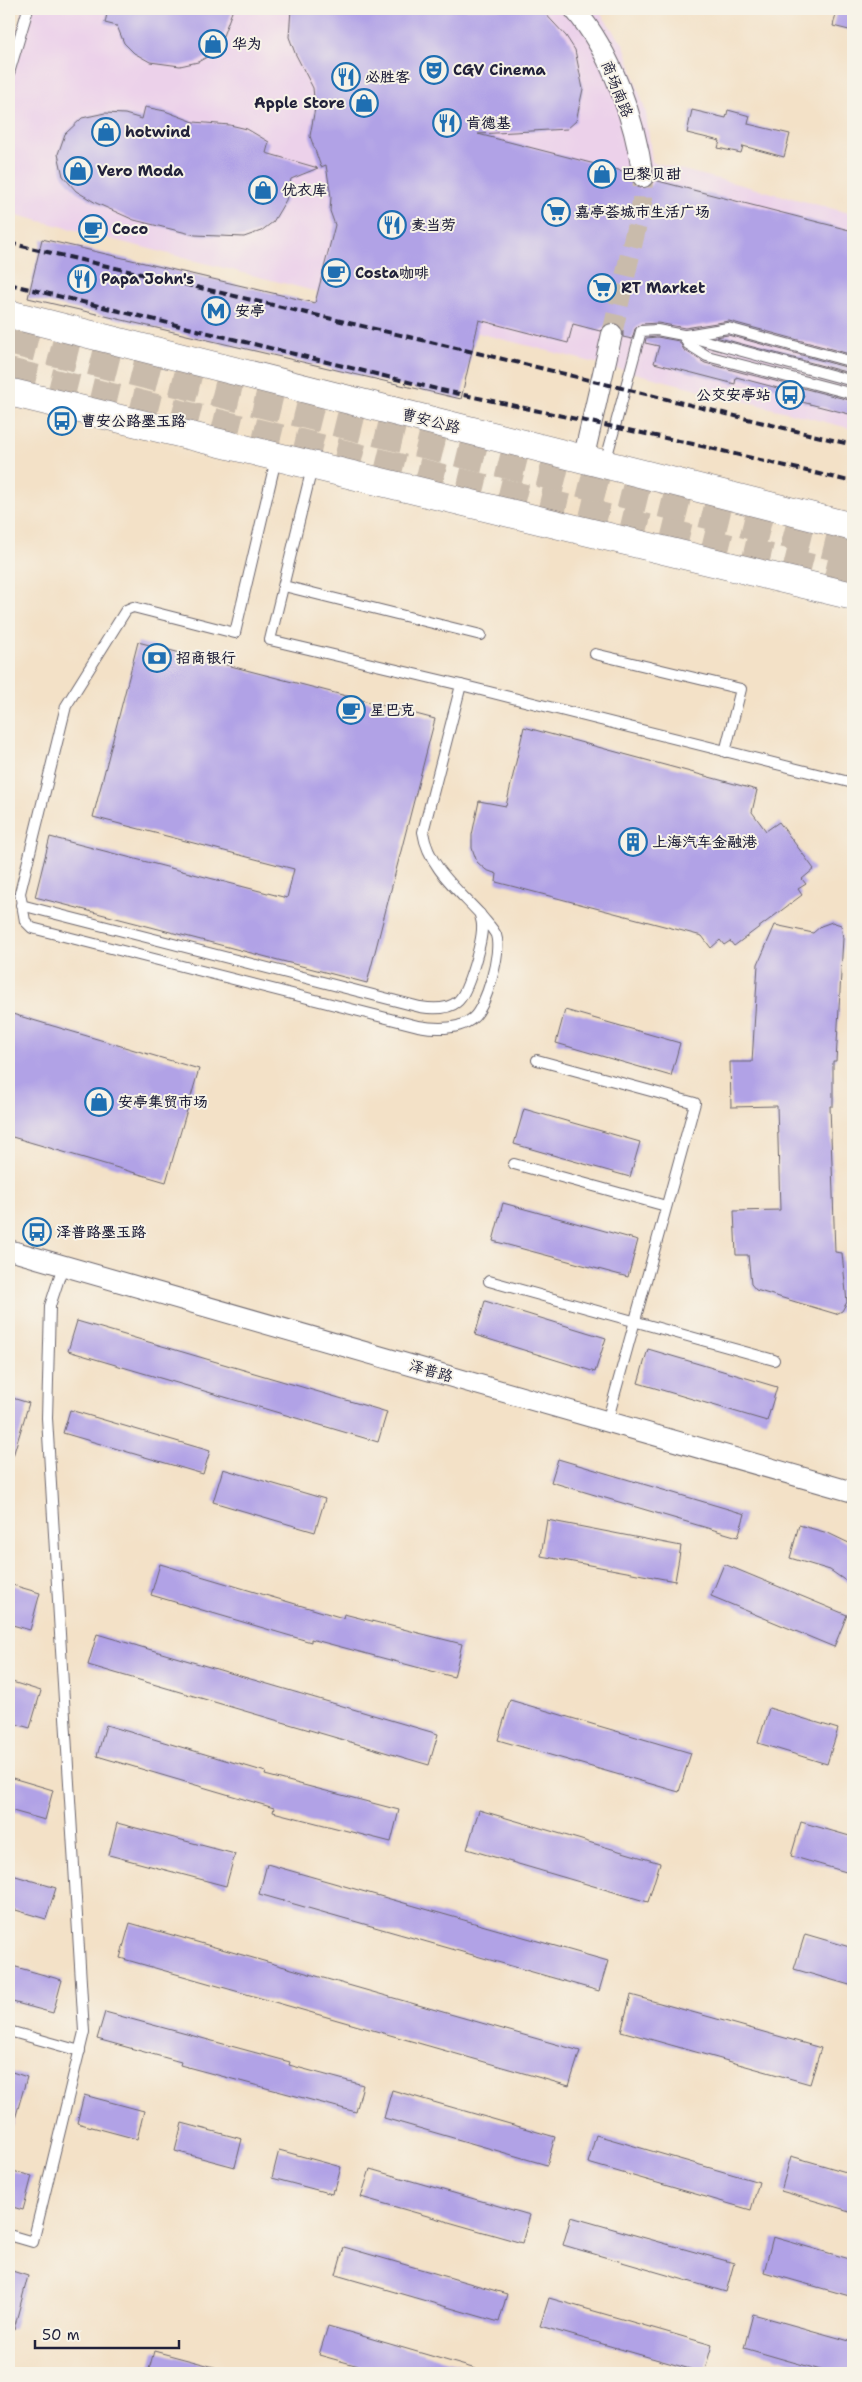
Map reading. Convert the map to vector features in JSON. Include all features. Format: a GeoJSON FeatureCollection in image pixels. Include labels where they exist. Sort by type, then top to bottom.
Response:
{"type":"FeatureCollection","features":[{"type":"Feature","properties":{"kind":"main road","name":"曹安公路"},"geometry":{"type":"LineString","coordinates":[[9,314],[853,527]]}},
{"type":"Feature","properties":{"kind":"main road"},"geometry":{"type":"LineString","coordinates":[[9,392],[312,467],[853,596]]}},
{"type":"Feature","properties":{"kind":"street","name":"商场南路"},"geometry":{"type":"LineString","coordinates":[[574,9],[601,50],[625,102],[638,144],[643,177]]}},
{"type":"Feature","properties":{"kind":"street"},"geometry":{"type":"LineString","coordinates":[[594,462],[612,334]]}},
{"type":"Feature","properties":{"kind":"street","name":"泽普路"},"geometry":{"type":"LineString","coordinates":[[9,1250],[853,1492]]}},
{"type":"Feature","properties":{"kind":"lane"},"geometry":{"type":"LineString","coordinates":[[9,72],[28,9]]}},
{"type":"Feature","properties":{"kind":"lane"},"geometry":{"type":"LineString","coordinates":[[683,335],[728,328],[853,362]]}},
{"type":"Feature","properties":{"kind":"lane"},"geometry":{"type":"LineString","coordinates":[[594,462],[641,331],[657,330],[683,335],[853,381]]}},
{"type":"Feature","properties":{"kind":"lane"},"geometry":{"type":"LineString","coordinates":[[683,335],[688,344],[707,356],[853,394]]}},
{"type":"Feature","properties":{"kind":"lane"},"geometry":{"type":"LineString","coordinates":[[277,458],[235,633],[133,608],[126,610],[66,706],[20,893],[24,921],[32,928],[408,1024],[438,1029],[457,1026],[473,1018],[484,1004],[495,965],[496,935],[480,914],[437,867],[425,847],[423,832],[461,685]]}},
{"type":"Feature","properties":{"kind":"lane"},"geometry":{"type":"LineString","coordinates":[[312,467],[270,640],[461,685],[853,784]]}},
{"type":"Feature","properties":{"kind":"lane"},"geometry":{"type":"LineString","coordinates":[[284,586],[481,635]]}},
{"type":"Feature","properties":{"kind":"lane"},"geometry":{"type":"LineString","coordinates":[[596,654],[741,689],[725,752]]}},
{"type":"Feature","properties":{"kind":"lane"},"geometry":{"type":"LineString","coordinates":[[21,905],[432,1009],[450,1006],[459,1001],[466,989],[481,935],[480,914]]}},
{"type":"Feature","properties":{"kind":"lane"},"geometry":{"type":"LineString","coordinates":[[538,1060],[695,1104],[607,1422]]}},
{"type":"Feature","properties":{"kind":"lane"},"geometry":{"type":"LineString","coordinates":[[514,1164],[666,1206]]}},
{"type":"Feature","properties":{"kind":"lane"},"geometry":{"type":"LineString","coordinates":[[9,2235],[33,2242],[84,2032],[47,1418],[50,1306],[63,1266]]}},
{"type":"Feature","properties":{"kind":"lane"},"geometry":{"type":"LineString","coordinates":[[489,1281],[774,1360]]}},
{"type":"Feature","properties":{"kind":"lane"},"geometry":{"type":"LineString","coordinates":[[9,2031],[80,2051]]}},
{"type":"Feature","properties":{"kind":"shaded area","name":"嘉亭荟城市生活广场"},"geometry":{"type":"Polygon","coordinates":[[[23,9],[597,9],[624,45],[646,113],[652,162],[853,214],[853,429],[9,213],[9,69],[23,9]]]}},
{"type":"Feature","properties":{"kind":"building"},"geometry":{"type":"Polygon","coordinates":[[[108,9],[233,9],[220,44],[212,54],[198,62],[180,66],[150,62],[134,53],[124,43],[117,26],[105,23],[108,9]]]}},
{"type":"Feature","properties":{"kind":"building","name":"嘉亭荟城市生活广场"},"geometry":{"type":"Polygon","coordinates":[[[291,9],[541,9],[566,36],[575,50],[583,89],[576,121],[567,129],[478,134],[630,173],[634,184],[639,188],[650,186],[654,180],[853,231],[853,355],[729,321],[685,328],[658,323],[641,324],[635,329],[632,339],[623,337],[623,330],[615,323],[608,323],[600,331],[573,324],[568,343],[479,320],[461,399],[28,298],[42,239],[315,303],[335,225],[330,211],[331,197],[326,165],[321,167],[310,136],[315,108],[313,88],[289,37],[291,9]]]}},
{"type":"Feature","properties":{"kind":"building"},"geometry":{"type":"Polygon","coordinates":[[[837,9],[853,9],[853,31],[833,26],[837,9]]]}},
{"type":"Feature","properties":{"kind":"building"},"geometry":{"type":"Polygon","coordinates":[[[145,107],[165,111],[194,122],[230,125],[247,129],[269,142],[266,153],[318,168],[291,179],[286,200],[273,222],[261,231],[244,237],[195,235],[134,220],[96,203],[76,191],[63,176],[58,154],[65,134],[82,118],[105,113],[125,114],[142,119],[145,107]]]}},
{"type":"Feature","properties":{"kind":"building"},"geometry":{"type":"Polygon","coordinates":[[[692,110],[726,118],[728,110],[750,116],[748,124],[790,134],[784,157],[743,146],[741,153],[718,148],[720,141],[687,133],[692,110]]]}},
{"type":"Feature","properties":{"kind":"building"},"geometry":{"type":"Polygon","coordinates":[[[728,335],[853,369],[853,374],[716,337],[728,335]]]}},
{"type":"Feature","properties":{"kind":"building"},"geometry":{"type":"Polygon","coordinates":[[[657,337],[679,341],[684,350],[705,363],[853,401],[853,415],[802,402],[804,395],[736,377],[735,384],[654,363],[659,346],[645,343],[646,338],[657,337]]]}},
{"type":"Feature","properties":{"kind":"building"},"geometry":{"type":"Polygon","coordinates":[[[138,642],[435,719],[367,983],[35,897],[50,837],[287,898],[294,869],[93,817],[138,642]]]}},
{"type":"Feature","properties":{"kind":"building","name":"上海汽车金融港"},"geometry":{"type":"Polygon","coordinates":[[[524,727],[757,790],[752,812],[766,831],[779,822],[814,869],[802,879],[806,884],[798,889],[802,895],[734,946],[730,941],[724,945],[720,940],[711,948],[702,936],[496,882],[497,874],[486,870],[477,862],[472,848],[472,835],[479,801],[506,806],[524,727]]]}},
{"type":"Feature","properties":{"kind":"building"},"geometry":{"type":"Polygon","coordinates":[[[832,922],[841,925],[843,938],[836,1061],[833,1061],[833,1106],[830,1106],[835,1252],[842,1253],[847,1302],[842,1311],[836,1314],[756,1290],[751,1284],[748,1255],[736,1255],[734,1211],[780,1210],[777,1106],[731,1107],[730,1062],[752,1062],[758,964],[775,925],[813,933],[821,926],[832,922]]]}},
{"type":"Feature","properties":{"kind":"building"},"geometry":{"type":"Polygon","coordinates":[[[565,1010],[680,1043],[671,1076],[556,1043],[565,1010]]]}},
{"type":"Feature","properties":{"kind":"building","name":"安亭集贸市场"},"geometry":{"type":"Polygon","coordinates":[[[9,1013],[199,1069],[166,1182],[9,1136],[9,1013]]]}},
{"type":"Feature","properties":{"kind":"building"},"geometry":{"type":"Polygon","coordinates":[[[524,1109],[640,1142],[630,1177],[514,1144],[524,1109]]]}},
{"type":"Feature","properties":{"kind":"building"},"geometry":{"type":"Polygon","coordinates":[[[503,1203],[638,1240],[628,1277],[493,1241],[503,1203]]]}},
{"type":"Feature","properties":{"kind":"building"},"geometry":{"type":"Polygon","coordinates":[[[485,1301],[606,1338],[595,1372],[475,1335],[485,1301]]]}},
{"type":"Feature","properties":{"kind":"building"},"geometry":{"type":"Polygon","coordinates":[[[77,1321],[387,1412],[378,1442],[68,1351],[77,1321]]]}},
{"type":"Feature","properties":{"kind":"building"},"geometry":{"type":"Polygon","coordinates":[[[648,1349],[777,1387],[767,1421],[638,1383],[648,1349]]]}},
{"type":"Feature","properties":{"kind":"building"},"geometry":{"type":"Polygon","coordinates":[[[9,1397],[29,1403],[13,1456],[9,1456],[9,1397]]]}},
{"type":"Feature","properties":{"kind":"building"},"geometry":{"type":"Polygon","coordinates":[[[70,1410],[210,1451],[203,1474],[63,1433],[70,1410]]]}},
{"type":"Feature","properties":{"kind":"building"},"geometry":{"type":"Polygon","coordinates":[[[558,1459],[745,1514],[738,1537],[551,1482],[558,1459]]]}},
{"type":"Feature","properties":{"kind":"building"},"geometry":{"type":"Polygon","coordinates":[[[223,1469],[325,1499],[315,1532],[213,1502],[223,1469]]]}},
{"type":"Feature","properties":{"kind":"building"},"geometry":{"type":"Polygon","coordinates":[[[547,1520],[681,1546],[675,1581],[541,1556],[547,1520]]]}},
{"type":"Feature","properties":{"kind":"building"},"geometry":{"type":"Polygon","coordinates":[[[799,1525],[828,1533],[853,1545],[853,1586],[830,1570],[790,1558],[799,1525]]]}},
{"type":"Feature","properties":{"kind":"building"},"geometry":{"type":"Polygon","coordinates":[[[160,1564],[343,1618],[344,1614],[462,1644],[454,1677],[311,1639],[311,1642],[151,1595],[160,1564]]]}},
{"type":"Feature","properties":{"kind":"building"},"geometry":{"type":"Polygon","coordinates":[[[724,1564],[847,1615],[834,1647],[711,1596],[724,1564]]]}},
{"type":"Feature","properties":{"kind":"building"},"geometry":{"type":"Polygon","coordinates":[[[9,1584],[40,1593],[30,1630],[9,1624],[9,1584]]]}},
{"type":"Feature","properties":{"kind":"building"},"geometry":{"type":"Polygon","coordinates":[[[97,1634],[438,1734],[429,1765],[88,1665],[97,1634]]]}},
{"type":"Feature","properties":{"kind":"building"},"geometry":{"type":"Polygon","coordinates":[[[9,1681],[41,1691],[30,1728],[9,1722],[9,1681]]]}},
{"type":"Feature","properties":{"kind":"building"},"geometry":{"type":"Polygon","coordinates":[[[510,1700],[691,1753],[679,1792],[498,1740],[510,1700]]]}},
{"type":"Feature","properties":{"kind":"building"},"geometry":{"type":"Polygon","coordinates":[[[769,1708],[838,1729],[827,1764],[758,1743],[769,1708]]]}},
{"type":"Feature","properties":{"kind":"building"},"geometry":{"type":"Polygon","coordinates":[[[106,1725],[266,1772],[265,1775],[399,1810],[391,1842],[273,1812],[274,1808],[97,1756],[106,1725]]]}},
{"type":"Feature","properties":{"kind":"building"},"geometry":{"type":"Polygon","coordinates":[[[9,1777],[53,1790],[45,1820],[9,1810],[9,1777]]]}},
{"type":"Feature","properties":{"kind":"building"},"geometry":{"type":"Polygon","coordinates":[[[479,1810],[660,1863],[648,1902],[467,1849],[479,1810]]]}},
{"type":"Feature","properties":{"kind":"building"},"geometry":{"type":"Polygon","coordinates":[[[801,1822],[853,1837],[853,1874],[791,1856],[801,1822]]]}},
{"type":"Feature","properties":{"kind":"building"},"geometry":{"type":"Polygon","coordinates":[[[117,1823],[235,1854],[226,1886],[109,1855],[117,1823]]]}},
{"type":"Feature","properties":{"kind":"building"},"geometry":{"type":"Polygon","coordinates":[[[267,1864],[608,1961],[599,1991],[259,1894],[267,1864]]]}},
{"type":"Feature","properties":{"kind":"building"},"geometry":{"type":"Polygon","coordinates":[[[9,1874],[56,1888],[46,1919],[9,1908],[9,1874]]]}},
{"type":"Feature","properties":{"kind":"building"},"geometry":{"type":"Polygon","coordinates":[[[130,1923],[580,2051],[569,2086],[120,1958],[130,1923]]]}},
{"type":"Feature","properties":{"kind":"building"},"geometry":{"type":"Polygon","coordinates":[[[805,1934],[853,1948],[853,1986],[794,1969],[805,1934]]]}},
{"type":"Feature","properties":{"kind":"building"},"geometry":{"type":"Polygon","coordinates":[[[9,1965],[62,1980],[53,2013],[9,2001],[9,1965]]]}},
{"type":"Feature","properties":{"kind":"building"},"geometry":{"type":"Polygon","coordinates":[[[631,1995],[821,2048],[810,2084],[621,2031],[631,1995]]]}},
{"type":"Feature","properties":{"kind":"building"},"geometry":{"type":"Polygon","coordinates":[[[105,2012],[290,2062],[289,2065],[363,2085],[356,2112],[180,2065],[181,2062],[97,2039],[105,2012]]]}},
{"type":"Feature","properties":{"kind":"building"},"geometry":{"type":"Polygon","coordinates":[[[9,2071],[27,2077],[13,2126],[9,2125],[9,2071]]]}},
{"type":"Feature","properties":{"kind":"building"},"geometry":{"type":"Polygon","coordinates":[[[392,2090],[555,2137],[547,2165],[384,2118],[392,2090]]]}},
{"type":"Feature","properties":{"kind":"building"},"geometry":{"type":"Polygon","coordinates":[[[84,2095],[144,2111],[137,2139],[77,2123],[84,2095]]]}},
{"type":"Feature","properties":{"kind":"building"},"geometry":{"type":"Polygon","coordinates":[[[182,2123],[242,2139],[235,2167],[175,2151],[182,2123]]]}},
{"type":"Feature","properties":{"kind":"building"},"geometry":{"type":"Polygon","coordinates":[[[596,2135],[759,2182],[751,2210],[588,2163],[596,2135]]]}},
{"type":"Feature","properties":{"kind":"building"},"geometry":{"type":"Polygon","coordinates":[[[279,2150],[341,2167],[335,2190],[333,2189],[332,2194],[272,2178],[279,2150]]]}},
{"type":"Feature","properties":{"kind":"building"},"geometry":{"type":"Polygon","coordinates":[[[791,2156],[853,2174],[853,2212],[781,2191],[791,2156]]]}},
{"type":"Feature","properties":{"kind":"building"},"geometry":{"type":"Polygon","coordinates":[[[370,2169],[530,2215],[522,2243],[361,2197],[370,2169]]]}},
{"type":"Feature","properties":{"kind":"building"},"geometry":{"type":"Polygon","coordinates":[[[9,2170],[32,2176],[23,2210],[9,2206],[9,2170]]]}},
{"type":"Feature","properties":{"kind":"building"},"geometry":{"type":"Polygon","coordinates":[[[571,2217],[734,2263],[726,2292],[563,2245],[571,2217]]]}},
{"type":"Feature","properties":{"kind":"building"},"geometry":{"type":"Polygon","coordinates":[[[773,2237],[853,2260],[853,2297],[764,2272],[773,2237]]]}},
{"type":"Feature","properties":{"kind":"building"},"geometry":{"type":"Polygon","coordinates":[[[344,2247],[507,2294],[499,2322],[336,2275],[344,2247]]]}},
{"type":"Feature","properties":{"kind":"building"},"geometry":{"type":"Polygon","coordinates":[[[9,2270],[28,2276],[14,2329],[9,2329],[9,2270]]]}},
{"type":"Feature","properties":{"kind":"building"},"geometry":{"type":"Polygon","coordinates":[[[549,2298],[712,2345],[704,2373],[540,2326],[549,2298]]]}},
{"type":"Feature","properties":{"kind":"building"},"geometry":{"type":"Polygon","coordinates":[[[753,2314],[853,2342],[853,2373],[831,2373],[744,2348],[753,2314]]]}},
{"type":"Feature","properties":{"kind":"building"},"geometry":{"type":"Polygon","coordinates":[[[328,2326],[476,2369],[475,2373],[384,2373],[319,2355],[328,2326]]]}},
{"type":"Feature","properties":{"kind":"building"},"geometry":{"type":"Polygon","coordinates":[[[154,2351],[218,2368],[217,2373],[148,2373],[154,2351]]]}},
{"type":"Feature","properties":{"kind":"tunnel"},"geometry":{"type":"LineString","coordinates":[[612,334],[642,202],[643,177]]}},
{"type":"Feature","properties":{"kind":"tunnel"},"geometry":{"type":"LineString","coordinates":[[9,341],[853,551]]}},
{"type":"Feature","properties":{"kind":"tunnel"},"geometry":{"type":"LineString","coordinates":[[9,372],[853,578]]}},
{"type":"Feature","properties":{"kind":"railway"},"geometry":{"type":"LineString","coordinates":[[9,243],[524,364],[853,445]]}},
{"type":"Feature","properties":{"kind":"railway"},"geometry":{"type":"LineString","coordinates":[[9,284],[441,390],[693,444],[853,482]]}},
{"type":"Feature","properties":{"kind":"place","name":"华为"},"geometry":{"type":"Point","coordinates":[213,44]}},
{"type":"Feature","properties":{"kind":"place","name":"CGV Cinema"},"geometry":{"type":"Point","coordinates":[434,70]}},
{"type":"Feature","properties":{"kind":"place","name":"必胜客"},"geometry":{"type":"Point","coordinates":[346,77]}},
{"type":"Feature","properties":{"kind":"place","name":"Apple Store"},"geometry":{"type":"Point","coordinates":[364,103]}},
{"type":"Feature","properties":{"kind":"place","name":"肯德基"},"geometry":{"type":"Point","coordinates":[447,123]}},
{"type":"Feature","properties":{"kind":"place","name":"hotwind"},"geometry":{"type":"Point","coordinates":[106,132]}},
{"type":"Feature","properties":{"kind":"place","name":"Vero Moda"},"geometry":{"type":"Point","coordinates":[78,171]}},
{"type":"Feature","properties":{"kind":"place","name":"巴黎贝甜"},"geometry":{"type":"Point","coordinates":[602,174]}},
{"type":"Feature","properties":{"kind":"place","name":"优衣库"},"geometry":{"type":"Point","coordinates":[263,190]}},
{"type":"Feature","properties":{"kind":"place","name":"嘉亭荟城市生活广场"},"geometry":{"type":"Point","coordinates":[556,212]}},
{"type":"Feature","properties":{"kind":"place","name":"麦当劳"},"geometry":{"type":"Point","coordinates":[392,225]}},
{"type":"Feature","properties":{"kind":"place","name":"Coco"},"geometry":{"type":"Point","coordinates":[93,229]}},
{"type":"Feature","properties":{"kind":"place","name":"Costa咖啡"},"geometry":{"type":"Point","coordinates":[336,273]}},
{"type":"Feature","properties":{"kind":"place","name":"Papa John's"},"geometry":{"type":"Point","coordinates":[82,279]}},
{"type":"Feature","properties":{"kind":"place","name":"RT Market"},"geometry":{"type":"Point","coordinates":[602,288]}},
{"type":"Feature","properties":{"kind":"place","name":"安亭"},"geometry":{"type":"Point","coordinates":[216,311]}},
{"type":"Feature","properties":{"kind":"place","name":"公交安亭站"},"geometry":{"type":"Point","coordinates":[790,395]}},
{"type":"Feature","properties":{"kind":"place","name":"曹安公路墨玉路"},"geometry":{"type":"Point","coordinates":[62,421]}},
{"type":"Feature","properties":{"kind":"place","name":"招商银行"},"geometry":{"type":"Point","coordinates":[157,658]}},
{"type":"Feature","properties":{"kind":"place","name":"星巴克"},"geometry":{"type":"Point","coordinates":[351,710]}},
{"type":"Feature","properties":{"kind":"place","name":"上海汽车金融港"},"geometry":{"type":"Point","coordinates":[633,842]}},
{"type":"Feature","properties":{"kind":"place","name":"安亭集贸市场"},"geometry":{"type":"Point","coordinates":[99,1102]}},
{"type":"Feature","properties":{"kind":"place","name":"泽普路墨玉路"},"geometry":{"type":"Point","coordinates":[37,1232]}}]}
